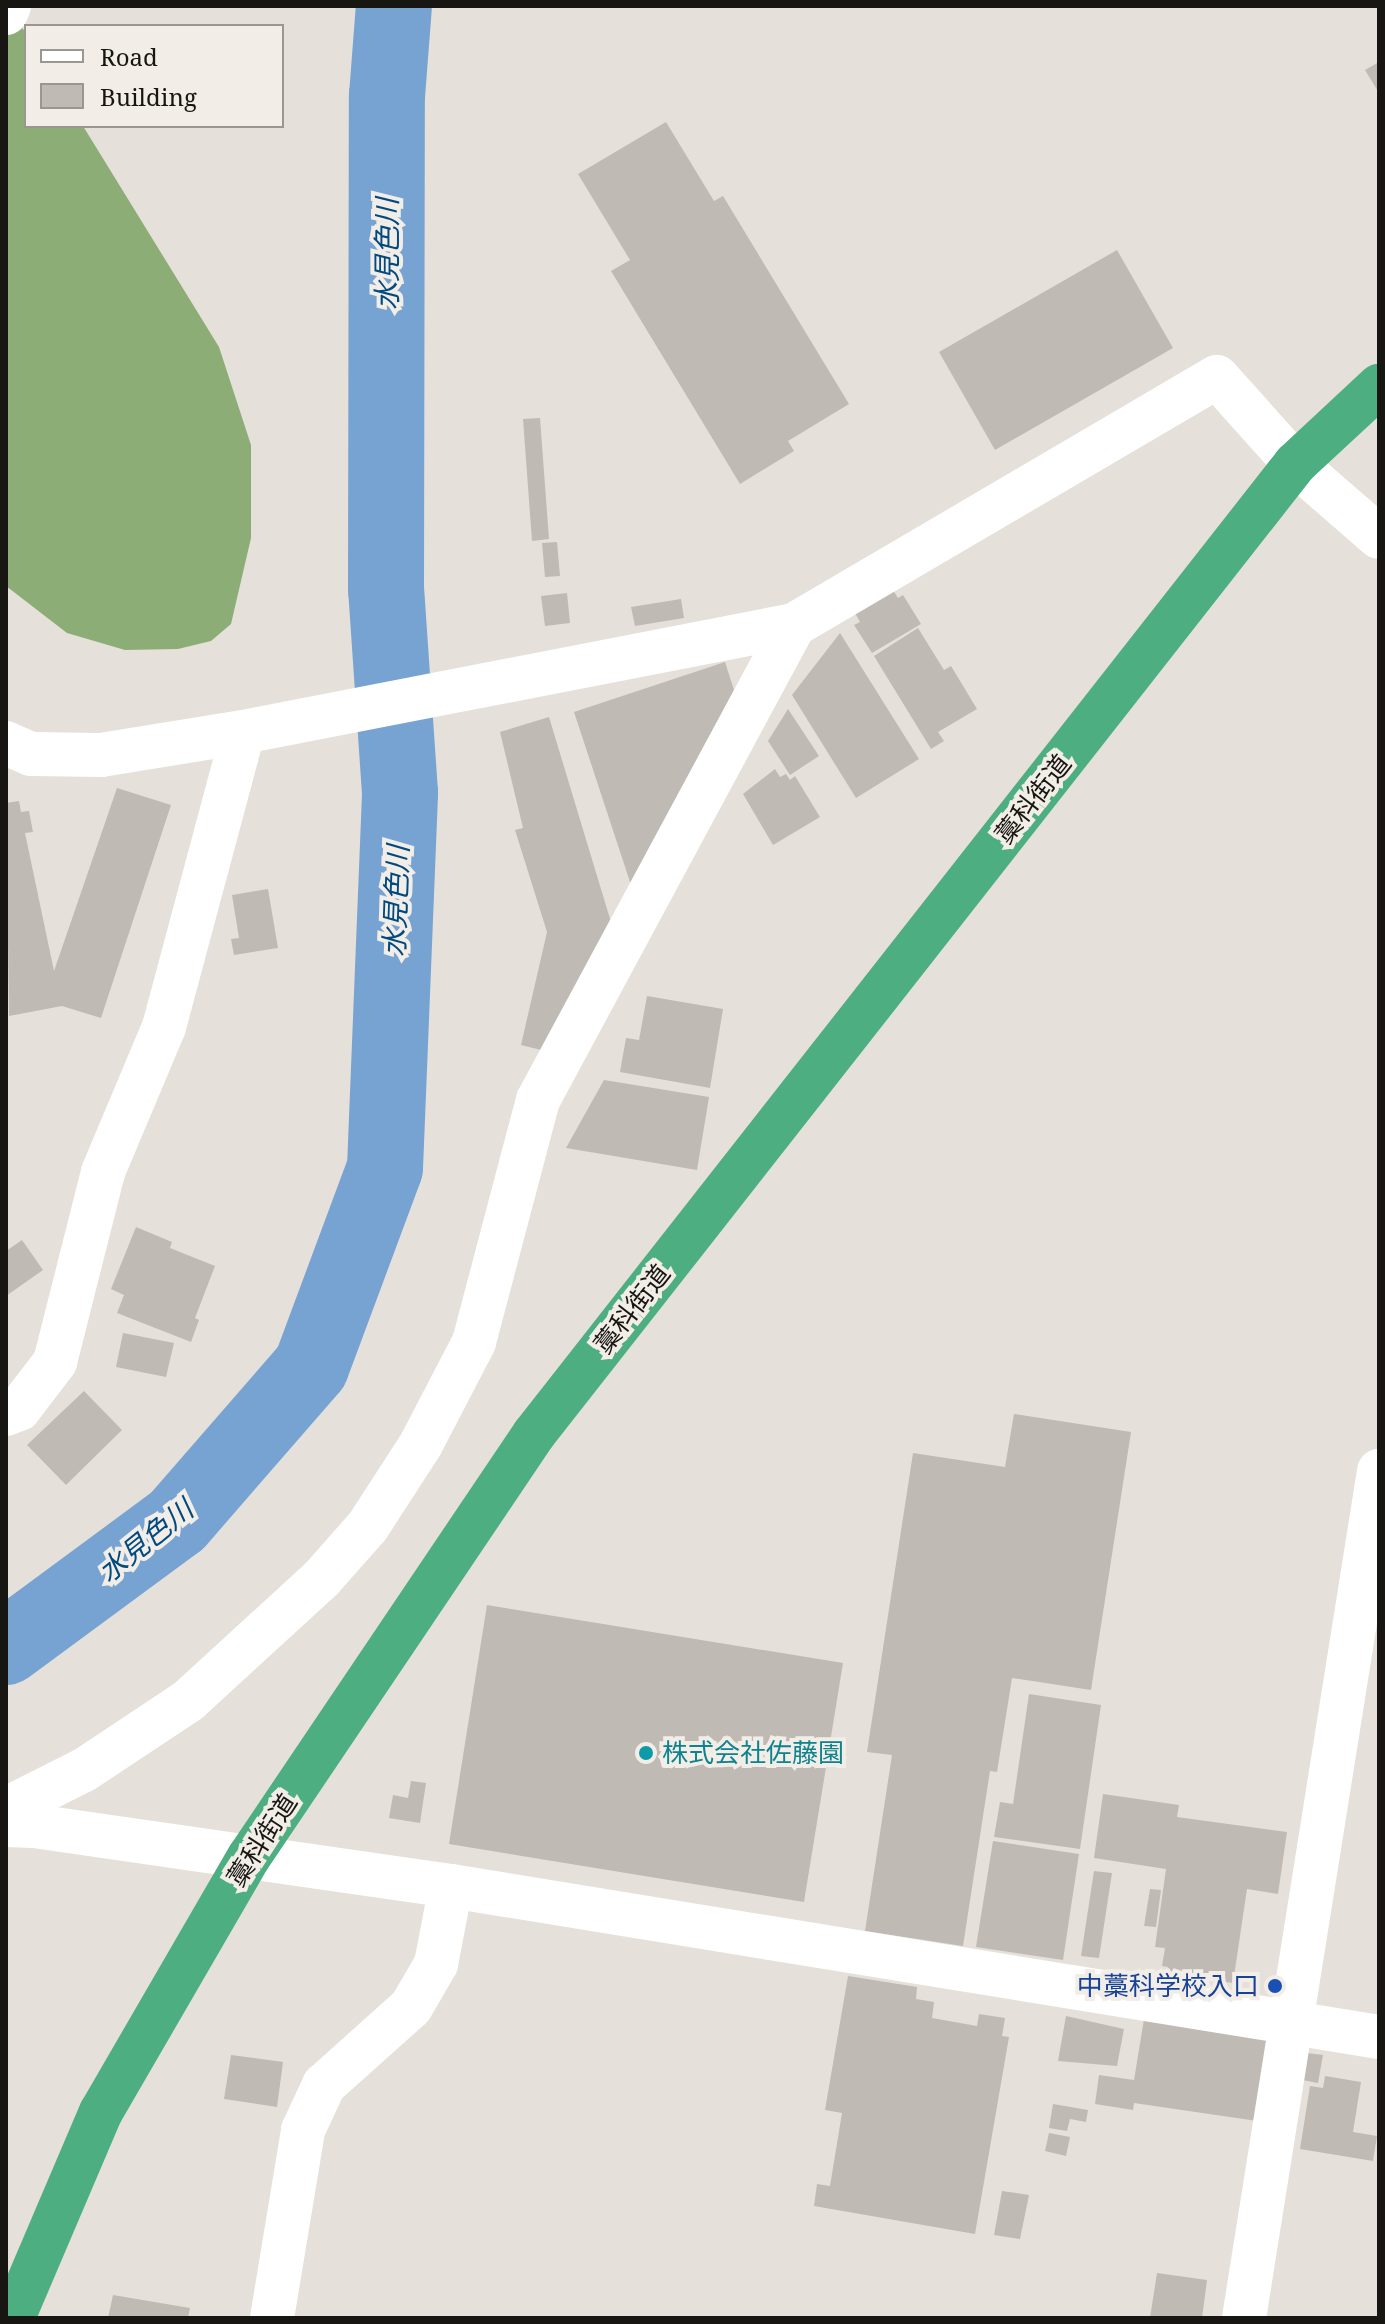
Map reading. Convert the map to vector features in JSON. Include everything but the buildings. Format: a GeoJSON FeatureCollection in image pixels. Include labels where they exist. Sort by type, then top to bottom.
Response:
{"type":"FeatureCollection","features":[{"type":"Feature","properties":{"kind":"highway","name":"藁科街道"},"geometry":{"type":"LineString","coordinates":[[13,2318],[101,2112],[249,1857],[534,1434],[1295,464],[1379,386]]}},
{"type":"Feature","properties":{"kind":"street"},"geometry":{"type":"LineString","coordinates":[[6,13],[9,6]]}},
{"type":"Feature","properties":{"kind":"street"},"geometry":{"type":"LineString","coordinates":[[6,743],[31,754],[101,755],[243,732],[794,625],[1217,377],[1295,464],[1379,537]]}},
{"type":"Feature","properties":{"kind":"street"},"geometry":{"type":"LineString","coordinates":[[6,1809],[84,1770],[188,1701],[322,1578],[368,1526],[421,1444],[474,1342],[538,1100],[794,625]]}},
{"type":"Feature","properties":{"kind":"street"},"geometry":{"type":"LineString","coordinates":[[6,1414],[19,1409],[55,1362],[103,1172],[164,1027],[243,732]]}},
{"type":"Feature","properties":{"kind":"street"},"geometry":{"type":"LineString","coordinates":[[1244,2318],[1379,1471]]}},
{"type":"Feature","properties":{"kind":"street"},"geometry":{"type":"LineString","coordinates":[[6,1825],[34,1826],[451,1886],[1379,2037]]}},
{"type":"Feature","properties":{"kind":"street"},"geometry":{"type":"LineString","coordinates":[[272,2318],[303,2130],[324,2085],[411,2007],[436,1964],[451,1886]]}},
{"type":"Feature","properties":{"kind":"green space"},"geometry":{"type":"Polygon","coordinates":[[[6,6],[24,30],[24,128],[84,128],[219,347],[251,445],[251,538],[231,624],[211,641],[178,649],[125,650],[67,633],[6,586],[6,6]]]}},
{"type":"Feature","properties":{"kind":"waterway","name":"水見色川"},"geometry":{"type":"LineString","coordinates":[[6,1647],[177,1521],[311,1367],[385,1168],[400,793],[386,590],[387,96],[394,6]]}},
{"type":"Feature","properties":{"kind":"place","name":"株式会社佐藤園"},"geometry":{"type":"Point","coordinates":[646,1753]}},
{"type":"Feature","properties":{"kind":"place","name":"中藁科学校入口"},"geometry":{"type":"Point","coordinates":[1275,1986]}}]}
